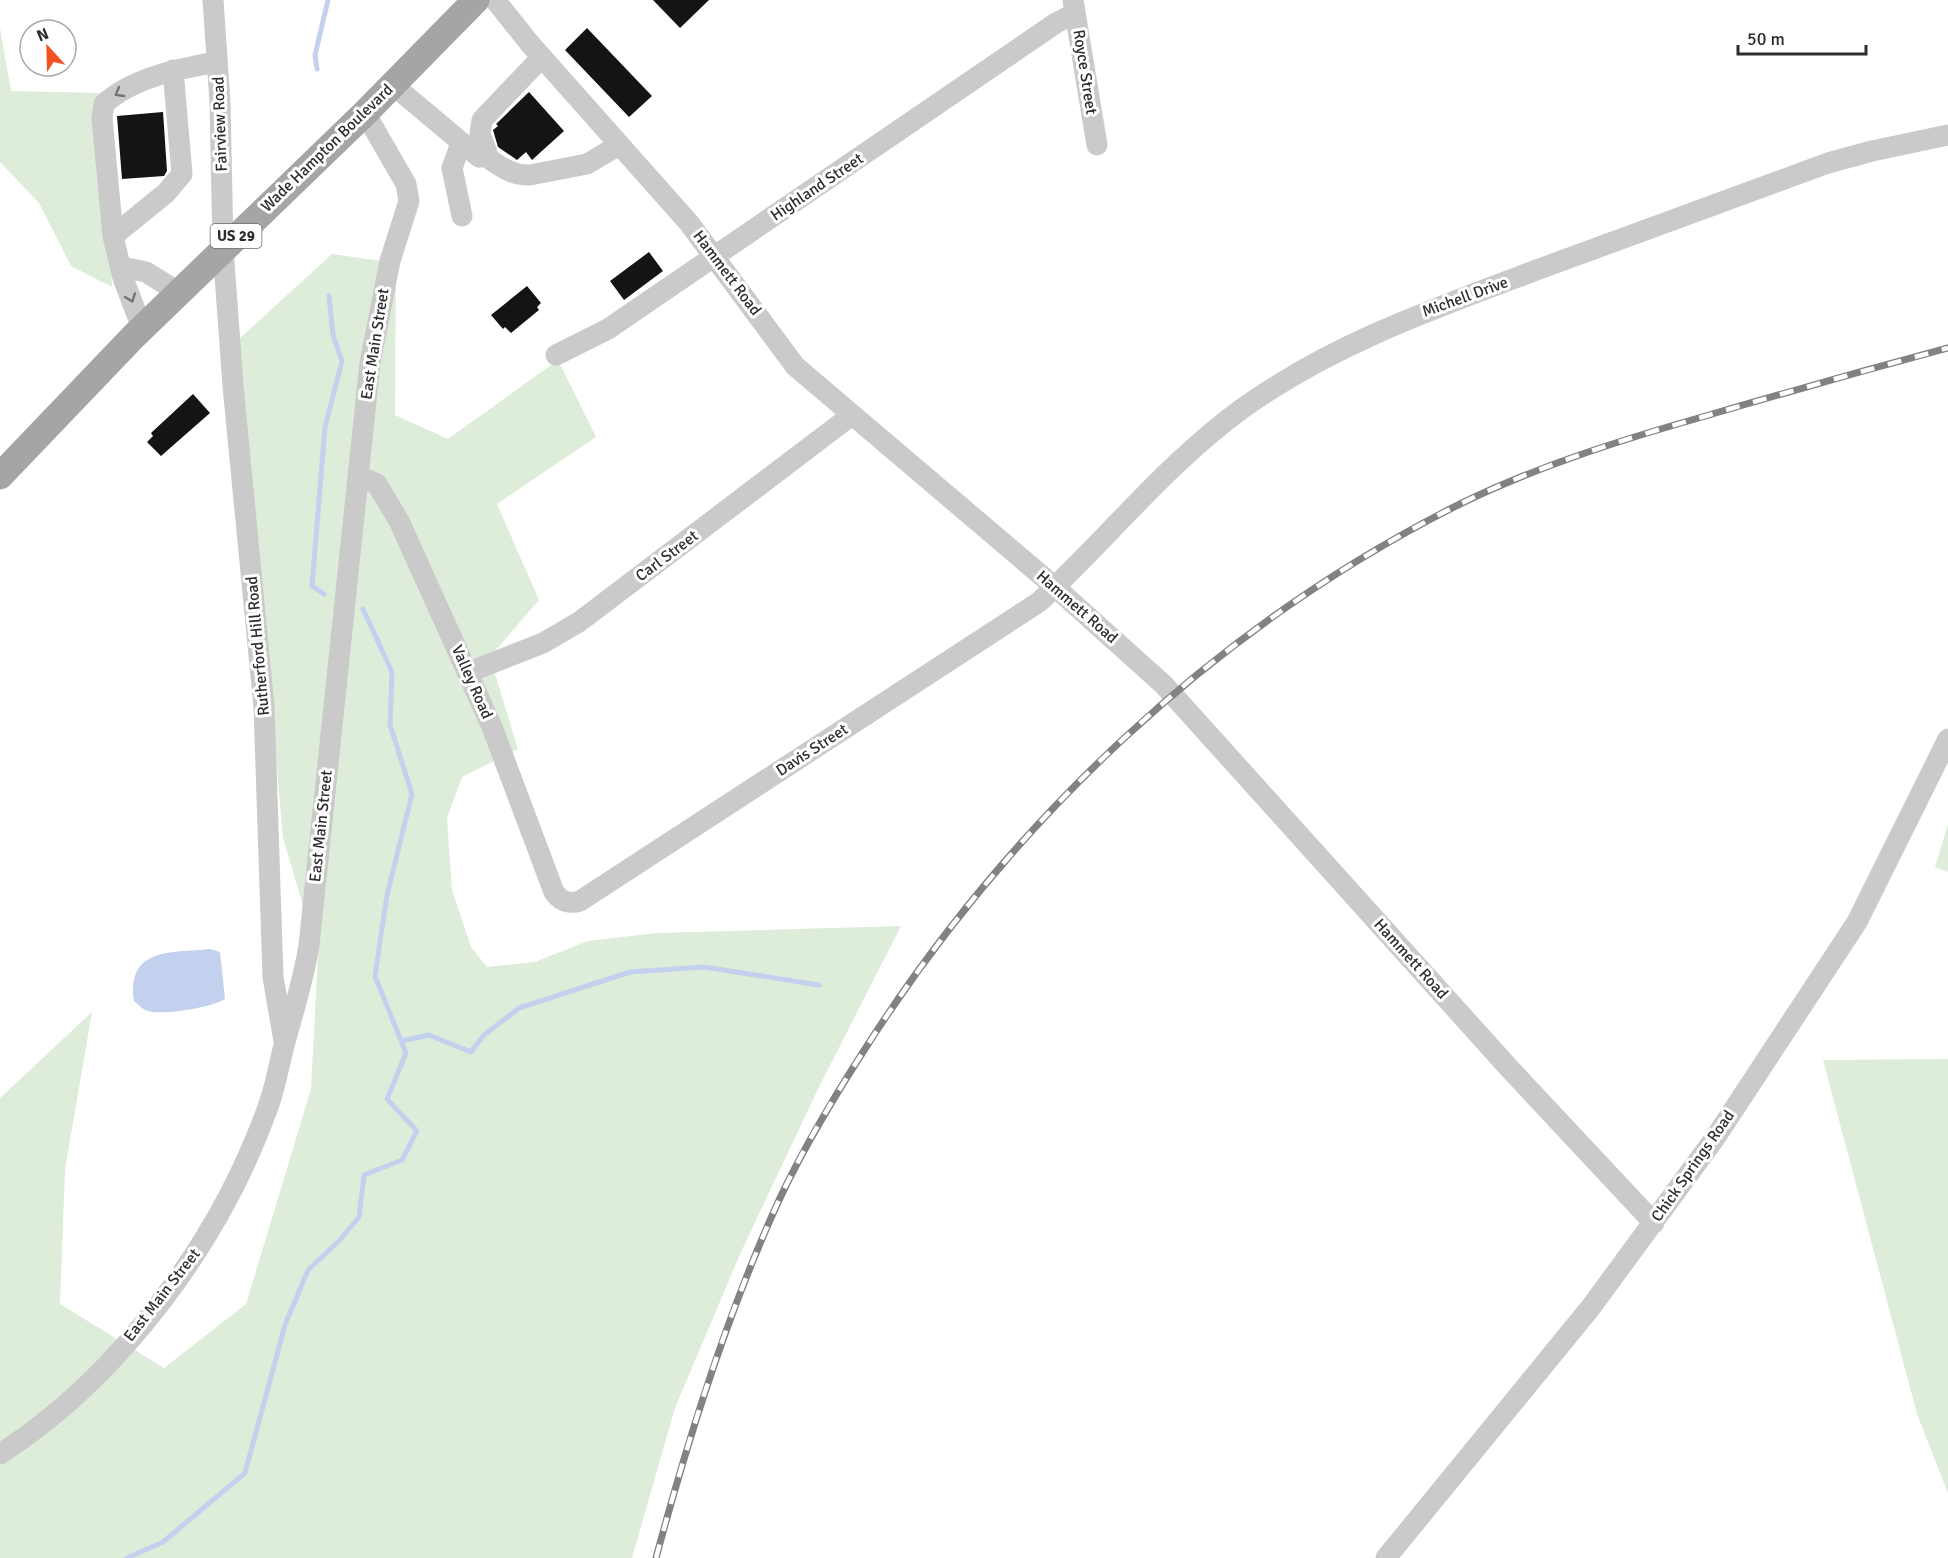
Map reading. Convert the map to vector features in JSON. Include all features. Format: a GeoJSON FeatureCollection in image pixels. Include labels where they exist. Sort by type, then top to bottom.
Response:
{"type":"FeatureCollection","features":[{"type":"Feature","properties":{"kind":"main road","name":"Wade Hampton Boulevard"},"geometry":{"type":"LineString","coordinates":[[0,476],[178,292],[365,113],[477,0]]}},
{"type":"Feature","properties":{"kind":"street","name":"Fairview Road"},"geometry":{"type":"LineString","coordinates":[[213,0],[218,62],[224,248]]}},
{"type":"Feature","properties":{"kind":"street","name":"Hammett Road"},"geometry":{"type":"LineString","coordinates":[[495,0],[542,57],[689,223],[795,366],[1055,587],[1164,685],[1501,1059],[1654,1223]]}},
{"type":"Feature","properties":{"kind":"street","name":"Royce Street"},"geometry":{"type":"LineString","coordinates":[[1074,6],[1097,145]]}},
{"type":"Feature","properties":{"kind":"street","name":"Highland Street"},"geometry":{"type":"LineString","coordinates":[[556,355],[608,329],[715,257],[1056,23],[1074,6]]}},
{"type":"Feature","properties":{"kind":"street"},"geometry":{"type":"LineString","coordinates":[[485,156],[487,153],[480,134],[482,120],[542,57]]}},
{"type":"Feature","properties":{"kind":"street"},"geometry":{"type":"LineString","coordinates":[[142,328],[123,278],[113,236],[102,118],[104,104],[116,93],[173,70],[218,62]]}},
{"type":"Feature","properties":{"kind":"street"},"geometry":{"type":"LineString","coordinates":[[113,236],[166,193],[182,174],[173,70]]}},
{"type":"Feature","properties":{"kind":"street"},"geometry":{"type":"LineString","coordinates":[[393,85],[479,157],[485,156],[507,171],[521,176],[586,164],[619,145]]}},
{"type":"Feature","properties":{"kind":"street","name":"East Main Street"},"geometry":{"type":"LineString","coordinates":[[0,1454],[59,1408],[107,1363],[151,1313],[186,1268],[218,1217],[247,1160],[279,1074],[284,1045],[303,986],[376,323],[390,261],[409,201],[406,184],[365,113]]}},
{"type":"Feature","properties":{"kind":"street","name":"Michell Drive"},"geometry":{"type":"LineString","coordinates":[[1055,587],[1156,481],[1204,438],[1278,384],[1355,342],[1436,307],[1828,163],[1882,148],[1948,135]]}},
{"type":"Feature","properties":{"kind":"street"},"geometry":{"type":"LineString","coordinates":[[461,143],[452,168],[462,216]]}},
{"type":"Feature","properties":{"kind":"street","name":"Rutherford Hill Road"},"geometry":{"type":"LineString","coordinates":[[224,248],[233,386],[264,707],[273,977],[284,1045]]}},
{"type":"Feature","properties":{"kind":"street"},"geometry":{"type":"LineString","coordinates":[[122,267],[146,272],[178,292]]}},
{"type":"Feature","properties":{"kind":"street","name":"Carl Street"},"geometry":{"type":"LineString","coordinates":[[469,672],[543,643],[579,622],[852,415]]}},
{"type":"Feature","properties":{"kind":"street","name":"Valley Road"},"geometry":{"type":"LineString","coordinates":[[358,476],[377,484],[399,521],[469,672],[554,892],[564,902]]}},
{"type":"Feature","properties":{"kind":"street","name":"Davis Street"},"geometry":{"type":"LineString","coordinates":[[564,902],[580,902],[1039,602],[1055,587]]}},
{"type":"Feature","properties":{"kind":"street","name":"Chick Springs Road"},"geometry":{"type":"LineString","coordinates":[[1386,1558],[1590,1307],[1654,1223],[1714,1138],[1857,922],[1948,740]]}},
{"type":"Feature","properties":{"kind":"green space"},"geometry":{"type":"Polygon","coordinates":[[[0,28],[11,91],[103,93],[112,287],[71,266],[39,203],[0,162],[0,28]]]}},
{"type":"Feature","properties":{"kind":"green space"},"geometry":{"type":"Polygon","coordinates":[[[332,254],[396,263],[395,415],[448,439],[558,360],[596,437],[497,504],[539,600],[490,657],[518,749],[462,777],[447,818],[452,890],[471,947],[487,967],[535,962],[588,941],[657,933],[901,926],[819,1087],[741,1252],[675,1408],[632,1558],[0,1558],[0,1098],[92,1012],[65,1170],[60,1304],[164,1368],[246,1304],[311,1089],[318,956],[283,838],[239,339],[332,254]]]}},
{"type":"Feature","properties":{"kind":"green space"},"geometry":{"type":"Polygon","coordinates":[[[1948,824],[1948,872],[1935,867],[1948,824]]]}},
{"type":"Feature","properties":{"kind":"green space"},"geometry":{"type":"Polygon","coordinates":[[[1948,1059],[1948,1493],[1917,1414],[1823,1060],[1948,1059]]]}},
{"type":"Feature","properties":{"kind":"water"},"geometry":{"type":"Polygon","coordinates":[[[210,949],[220,952],[225,999],[198,1008],[173,1012],[152,1012],[145,1010],[134,1001],[137,971],[145,962],[167,953],[210,949]]]}},
{"type":"Feature","properties":{"kind":"building"},"geometry":{"type":"Polygon","coordinates":[[[653,0],[709,0],[680,28],[653,0]]]}},
{"type":"Feature","properties":{"kind":"building"},"geometry":{"type":"Polygon","coordinates":[[[587,28],[652,96],[629,117],[565,50],[587,28]]]}},
{"type":"Feature","properties":{"kind":"building"},"geometry":{"type":"Polygon","coordinates":[[[529,92],[564,131],[532,160],[526,152],[517,160],[498,147],[493,130],[498,126],[496,124],[529,92]]]}},
{"type":"Feature","properties":{"kind":"building"},"geometry":{"type":"Polygon","coordinates":[[[163,112],[167,171],[164,176],[122,179],[117,116],[163,112]]]}},
{"type":"Feature","properties":{"kind":"building"},"geometry":{"type":"Polygon","coordinates":[[[649,252],[663,271],[624,300],[610,281],[649,252]]]}},
{"type":"Feature","properties":{"kind":"building"},"geometry":{"type":"Polygon","coordinates":[[[527,286],[541,303],[537,307],[539,310],[511,333],[505,327],[503,329],[491,315],[527,286]]]}},
{"type":"Feature","properties":{"kind":"building"},"geometry":{"type":"Polygon","coordinates":[[[193,394],[210,413],[161,456],[147,442],[153,436],[151,433],[193,394]]]}},
{"type":"Feature","properties":{"kind":"waterway"},"geometry":{"type":"LineString","coordinates":[[317,69],[315,55],[328,0]]}},
{"type":"Feature","properties":{"kind":"waterway"},"geometry":{"type":"LineString","coordinates":[[324,594],[312,586],[325,427],[342,361],[333,335],[329,296]]}},
{"type":"Feature","properties":{"kind":"waterway"},"geometry":{"type":"LineString","coordinates":[[127,1558],[163,1542],[245,1473],[285,1325],[308,1270],[339,1241],[359,1217],[364,1175],[402,1160],[417,1131],[387,1099],[406,1053],[375,976],[387,895],[412,794],[390,725],[392,672],[363,609]]}},
{"type":"Feature","properties":{"kind":"waterway"},"geometry":{"type":"LineString","coordinates":[[401,1041],[429,1035],[471,1052],[484,1035],[519,1008],[630,972],[704,967],[819,985]]}},
{"type":"Feature","properties":{"kind":"railway"},"geometry":{"type":"LineString","coordinates":[[656,1558],[693,1428],[737,1301],[781,1196],[814,1133],[863,1052],[921,967],[984,886],[1052,809],[1125,737],[1203,670],[1286,608],[1372,552],[1462,503],[1520,477],[1611,445],[1764,399],[1948,348]]}}]}
